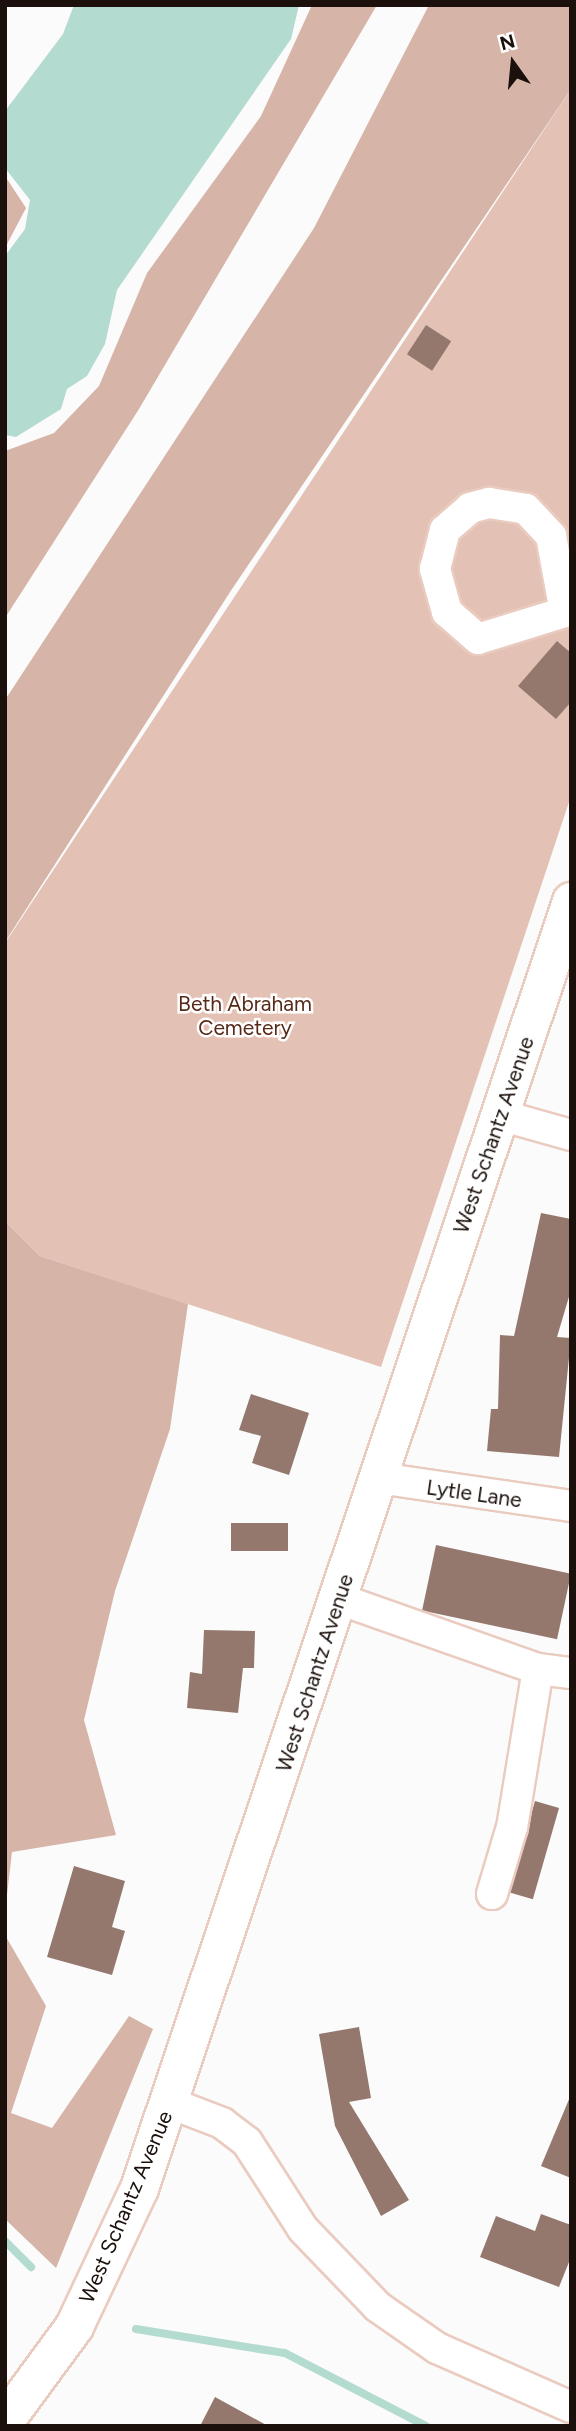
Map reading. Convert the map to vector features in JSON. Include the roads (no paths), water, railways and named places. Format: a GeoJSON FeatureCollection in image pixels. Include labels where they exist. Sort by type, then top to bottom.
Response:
{"type":"FeatureCollection","features":[{"type":"Feature","properties":{"kind":"main road","name":"West Schantz Avenue"},"geometry":{"type":"LineString","coordinates":[[5,2420],[74,2326],[103,2272],[170,2103],[571,901]]}},
{"type":"Feature","properties":{"kind":"street"},"geometry":{"type":"LineString","coordinates":[[489,503],[526,509],[551,536],[568,614],[478,639],[447,612],[435,569],[445,530],[470,508],[489,503]]}},
{"type":"Feature","properties":{"kind":"street"},"geometry":{"type":"LineString","coordinates":[[500,1115],[571,1135]]}},
{"type":"Feature","properties":{"kind":"street","name":"Lytle Lane"},"geometry":{"type":"LineString","coordinates":[[379,1478],[571,1506]]}},
{"type":"Feature","properties":{"kind":"street"},"geometry":{"type":"LineString","coordinates":[[339,1599],[538,1669],[571,1673]]}},
{"type":"Feature","properties":{"kind":"street"},"geometry":{"type":"LineString","coordinates":[[492,1894],[512,1827],[538,1669]]}},
{"type":"Feature","properties":{"kind":"street"},"geometry":{"type":"LineString","coordinates":[[170,2103],[222,2123],[247,2142],[310,2238],[378,2307],[437,2348],[571,2407]]}},
{"type":"Feature","properties":{"kind":"waterway"},"geometry":{"type":"LineString","coordinates":[[5,2241],[31,2267]]}},
{"type":"Feature","properties":{"kind":"waterway"},"geometry":{"type":"LineString","coordinates":[[136,2329],[285,2353],[426,2426]]}},
{"type":"Feature","properties":{"kind":"park label","name":"Beth Abraham Cemetery"},"geometry":{"type":"Point","coordinates":[245,1016]}}]}
